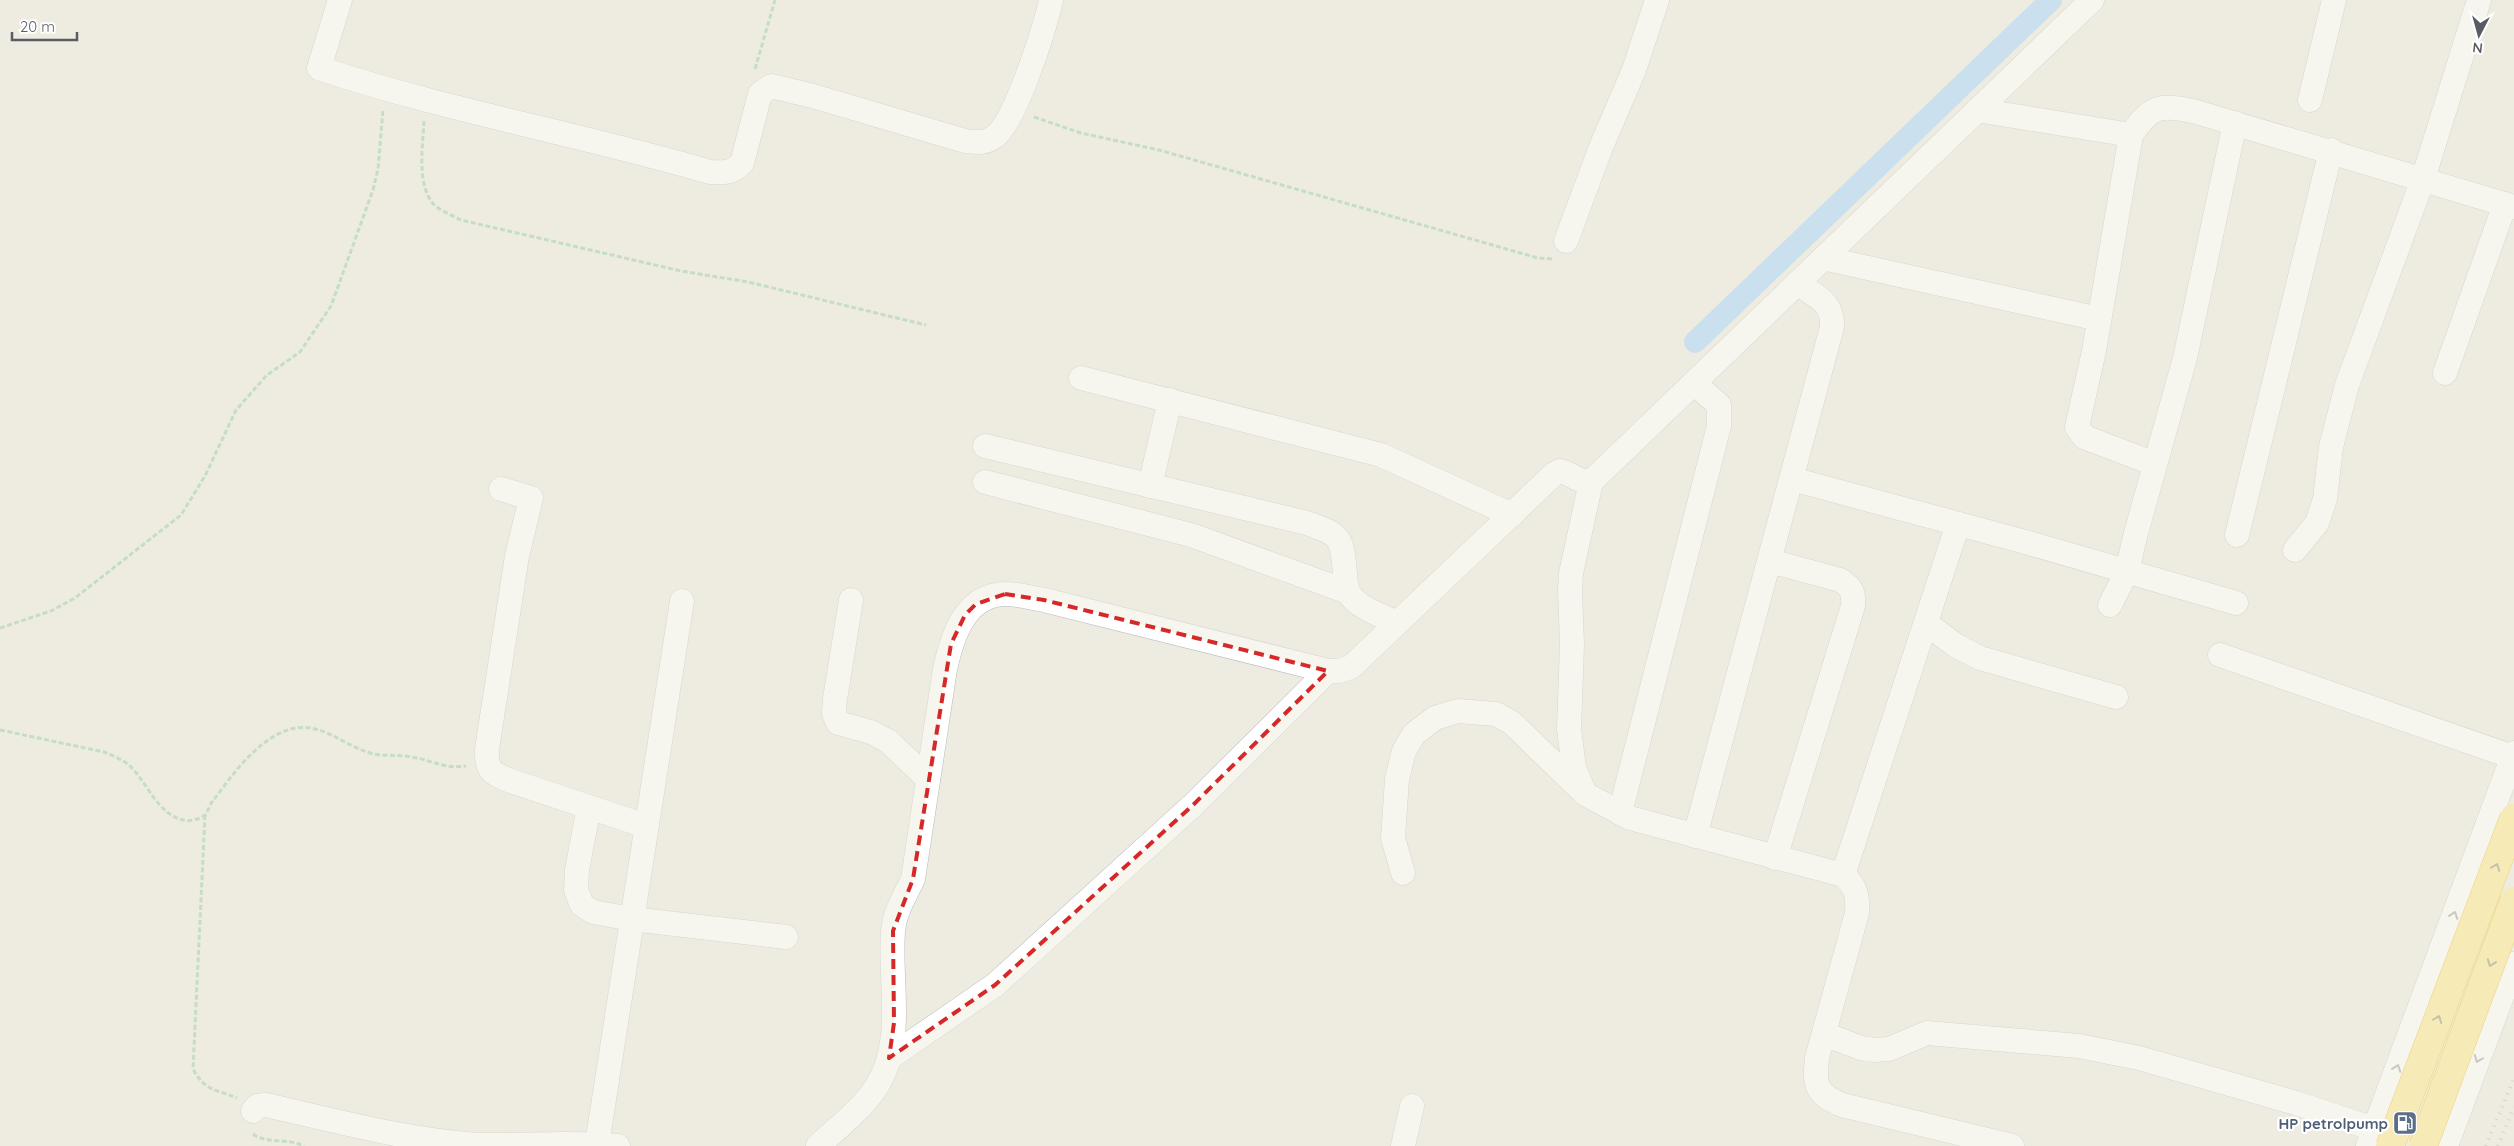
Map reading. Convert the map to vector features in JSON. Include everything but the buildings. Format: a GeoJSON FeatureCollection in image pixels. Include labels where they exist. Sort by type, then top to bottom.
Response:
{"type":"FeatureCollection","features":[{"type":"Feature","properties":{"kind":"highway"},"geometry":{"type":"LineString","coordinates":[[2377,1140],[2514,818]]}},
{"type":"Feature","properties":{"kind":"highway"},"geometry":{"type":"LineString","coordinates":[[2423,1146],[2514,901]]}},
{"type":"Feature","properties":{"kind":"street"},"geometry":{"type":"LineString","coordinates":[[340,0],[319,68],[385,89],[632,148],[710,172],[723,173],[734,172],[742,163],[760,94],[771,86],[813,96],[965,141],[983,143],[996,136],[1013,109],[1020,94],[1051,0]]}},
{"type":"Feature","properties":{"kind":"street"},"geometry":{"type":"LineString","coordinates":[[1566,241],[1601,147],[1634,70],[1657,0]]}},
{"type":"Feature","properties":{"kind":"street"},"geometry":{"type":"LineString","coordinates":[[1585,794],[1574,768],[1569,729],[1572,645],[1570,590],[1579,478],[1694,383],[2092,0]]}},
{"type":"Feature","properties":{"kind":"street"},"geometry":{"type":"LineString","coordinates":[[2310,100],[2334,0]]}},
{"type":"Feature","properties":{"kind":"street"},"geometry":{"type":"LineString","coordinates":[[2295,550],[2318,523],[2325,499],[2331,447],[2347,385],[2423,179],[2479,0]]}},
{"type":"Feature","properties":{"kind":"street"},"geometry":{"type":"LineString","coordinates":[[2156,464],[2084,437],[2077,427],[2099,320],[2131,134],[2143,117],[2158,107],[2186,109],[2331,150],[2510,206],[2446,373]]}},
{"type":"Feature","properties":{"kind":"street"},"geometry":{"type":"LineString","coordinates":[[1977,110],[2131,134]]}},
{"type":"Feature","properties":{"kind":"street"},"geometry":{"type":"LineString","coordinates":[[2110,605],[2127,571],[2192,328],[2235,123]]}},
{"type":"Feature","properties":{"kind":"street"},"geometry":{"type":"LineString","coordinates":[[2237,534],[2331,150]]}},
{"type":"Feature","properties":{"kind":"street"},"geometry":{"type":"LineString","coordinates":[[1823,258],[2099,320]]}},
{"type":"Feature","properties":{"kind":"street"},"geometry":{"type":"LineString","coordinates":[[1695,836],[1832,327],[1832,314],[1827,305],[1797,283]]}},
{"type":"Feature","properties":{"kind":"street"},"geometry":{"type":"LineString","coordinates":[[1081,378],[1381,455],[1512,515]]}},
{"type":"Feature","properties":{"kind":"street"},"geometry":{"type":"LineString","coordinates":[[1620,813],[1719,426],[1719,405],[1694,383]]}},
{"type":"Feature","properties":{"kind":"street"},"geometry":{"type":"LineString","coordinates":[[1150,486],[1170,400]]}},
{"type":"Feature","properties":{"kind":"street"},"geometry":{"type":"LineString","coordinates":[[984,446],[1308,523],[1326,530],[1339,538],[1343,549],[1345,580],[1348,592]]}},
{"type":"Feature","properties":{"kind":"street"},"geometry":{"type":"LineString","coordinates":[[818,1146],[862,1105],[875,1089],[889,1058],[894,1023],[893,930],[898,909],[913,879],[950,644],[965,615],[976,604],[991,596],[1005,594],[1044,600],[1328,671],[1339,672],[1351,667],[1554,474],[1560,471],[1579,478]]}},
{"type":"Feature","properties":{"kind":"street"},"geometry":{"type":"LineString","coordinates":[[1792,479],[2236,602]]}},
{"type":"Feature","properties":{"kind":"street"},"geometry":{"type":"LineString","coordinates":[[985,482],[1191,535],[1348,592],[1365,607],[1397,623]]}},
{"type":"Feature","properties":{"kind":"street"},"geometry":{"type":"LineString","coordinates":[[501,488],[531,498],[516,566],[487,749],[487,764],[494,774],[511,781],[646,826]]}},
{"type":"Feature","properties":{"kind":"street"},"geometry":{"type":"LineString","coordinates":[[1843,875],[1958,524]]}},
{"type":"Feature","properties":{"kind":"street"},"geometry":{"type":"LineString","coordinates":[[1770,561],[1840,580],[1849,585],[1854,594],[1853,606],[1775,858]]}},
{"type":"Feature","properties":{"kind":"street"},"geometry":{"type":"LineString","coordinates":[[851,600],[834,714],[838,723],[871,732],[888,741],[928,779]]}},
{"type":"Feature","properties":{"kind":"street"},"geometry":{"type":"LineString","coordinates":[[254,1109],[266,1105],[438,1142],[481,1145],[608,1145],[632,919],[682,601]]}},
{"type":"Feature","properties":{"kind":"street"},"geometry":{"type":"LineString","coordinates":[[1926,623],[1956,645],[1980,658],[2116,697]]}},
{"type":"Feature","properties":{"kind":"street"},"geometry":{"type":"LineString","coordinates":[[1824,1034],[1862,1048],[1875,1050],[1889,1049],[1927,1033],[2078,1046],[2139,1058],[2296,1103],[2377,1140],[2384,1101],[2513,755],[2220,655]]}},
{"type":"Feature","properties":{"kind":"street"},"geometry":{"type":"LineString","coordinates":[[889,1058],[996,985],[1192,806],[1328,671]]}},
{"type":"Feature","properties":{"kind":"street"},"geometry":{"type":"LineString","coordinates":[[1403,873],[1393,838],[1397,779],[1404,751],[1414,734],[1435,718],[1458,711],[1496,714],[1512,723],[1585,794],[1630,818],[1843,875],[1854,884],[1858,899],[1857,913],[1824,1034],[1815,1075],[1818,1088],[1826,1098],[1842,1104],[2012,1146]]}},
{"type":"Feature","properties":{"kind":"street"},"geometry":{"type":"LineString","coordinates":[[589,807],[577,870],[576,890],[582,905],[593,912],[632,919],[786,937]]}},
{"type":"Feature","properties":{"kind":"street"},"geometry":{"type":"LineString","coordinates":[[2384,1101],[2450,1135],[2514,964]]}},
{"type":"Feature","properties":{"kind":"street"},"geometry":{"type":"LineString","coordinates":[[1403,1146],[1412,1106]]}},
{"type":"Feature","properties":{"kind":"path"},"geometry":{"type":"LineString","coordinates":[[754,71],[775,0]]}},
{"type":"Feature","properties":{"kind":"path"},"geometry":{"type":"LineString","coordinates":[[0,628],[51,611],[76,598],[174,522],[197,491],[236,410],[267,375],[300,352],[319,326],[331,306],[373,190],[378,169],[385,89]]}},
{"type":"Feature","properties":{"kind":"path"},"geometry":{"type":"LineString","coordinates":[[425,99],[422,150],[427,192],[432,202],[461,220],[703,276],[748,282],[926,325]]}},
{"type":"Feature","properties":{"kind":"path"},"geometry":{"type":"LineString","coordinates":[[1013,109],[1081,134],[1159,150],[1538,258],[1553,259],[1560,255],[1566,241]]}},
{"type":"Feature","properties":{"kind":"path"},"geometry":{"type":"LineString","coordinates":[[304,1146],[296,1142],[255,1136],[252,1124],[254,1109],[223,1092],[209,1089],[200,1083],[193,1069],[205,815],[210,804],[244,762],[259,747],[282,732],[295,728],[320,729],[368,753],[380,756],[409,756],[453,768],[487,764]]}},
{"type":"Feature","properties":{"kind":"path"},"geometry":{"type":"LineString","coordinates":[[0,730],[104,752],[130,766],[172,815],[184,820],[194,820],[205,815]]}},
{"type":"Feature","properties":{"kind":"highlighted area"},"geometry":{"type":"Polygon","coordinates":[[[1005,594],[1044,600],[1328,671],[1192,806],[995,985],[889,1058],[894,1023],[893,931],[913,879],[951,644],[965,615],[976,604],[1005,594]]]}},
{"type":"Feature","properties":{"kind":"waterway"},"geometry":{"type":"LineString","coordinates":[[1695,342],[2051,0]]}},
{"type":"Feature","properties":{"kind":"railway"},"geometry":{"type":"LineString","coordinates":[[2486,1146],[2514,1078]]}},
{"type":"Feature","properties":{"kind":"railway"},"geometry":{"type":"LineString","coordinates":[[2498,1146],[2514,1107]]}},
{"type":"Feature","properties":{"kind":"place","name":"HP petrolpump"},"geometry":{"type":"Point","coordinates":[2405,1123]}}]}
